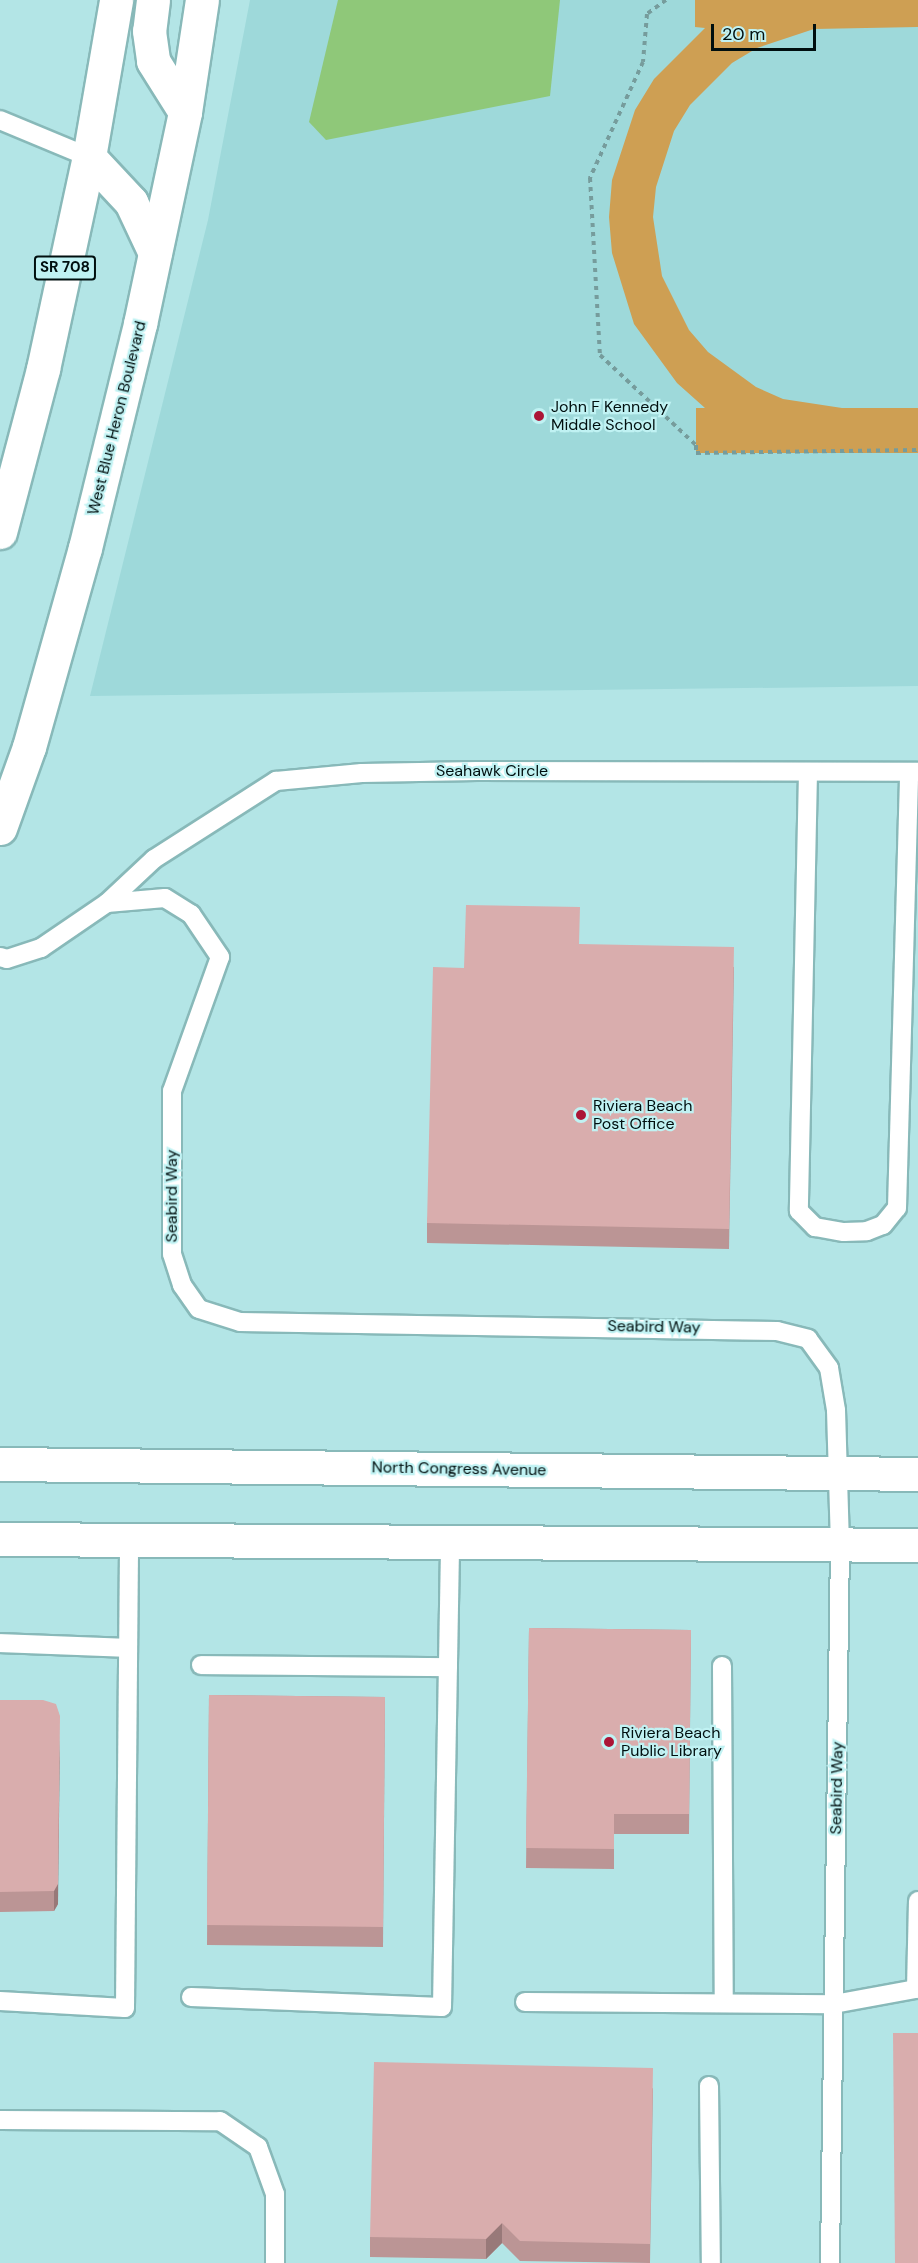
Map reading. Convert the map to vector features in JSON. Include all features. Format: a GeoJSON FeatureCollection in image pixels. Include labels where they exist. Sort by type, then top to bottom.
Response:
{"type":"FeatureCollection","features":[{"type":"Feature","properties":{"kind":"street","name":"SR 708"},"geometry":{"type":"LineString","coordinates":[[0,532],[43,369],[89,157],[116,0]]}},
{"type":"Feature","properties":{"kind":"street"},"geometry":{"type":"LineString","coordinates":[[153,0],[149,31],[153,61],[185,112]]}},
{"type":"Feature","properties":{"kind":"street","name":"West Blue Heron Boulevard"},"geometry":{"type":"LineString","coordinates":[[0,828],[29,747],[85,548],[155,253],[185,112],[202,0]]}},
{"type":"Feature","properties":{"kind":"street"},"geometry":{"type":"LineString","coordinates":[[89,157],[131,202],[155,253]]}},
{"type":"Feature","properties":{"kind":"street","name":"North Congress Avenue"},"geometry":{"type":"LineString","coordinates":[[0,1464],[918,1474]]}},
{"type":"Feature","properties":{"kind":"street"},"geometry":{"type":"LineString","coordinates":[[0,1539],[918,1545]]}},
{"type":"Feature","properties":{"kind":"lane"},"geometry":{"type":"LineString","coordinates":[[0,120],[89,157]]}},
{"type":"Feature","properties":{"kind":"lane"},"geometry":{"type":"LineString","coordinates":[[808,772],[799,1211],[815,1227],[844,1232],[867,1231],[883,1224],[897,1208],[914,772]]}},
{"type":"Feature","properties":{"kind":"lane","name":"Seahawk Circle"},"geometry":{"type":"LineString","coordinates":[[107,903],[154,859],[276,781],[374,773],[914,772]]}},
{"type":"Feature","properties":{"kind":"lane","name":"Seabird Way"},"geometry":{"type":"LineString","coordinates":[[0,957],[7,959],[41,948],[107,903],[165,898],[191,914],[220,957],[172,1091],[172,1254],[182,1285],[199,1309],[240,1322],[777,1331],[808,1339],[829,1368],[836,1410],[840,1544],[830,2263]]}},
{"type":"Feature","properties":{"kind":"lane"},"geometry":{"type":"LineString","coordinates":[[0,2001],[125,2008],[129,1540]]}},
{"type":"Feature","properties":{"kind":"lane"},"geometry":{"type":"LineString","coordinates":[[191,1997],[442,2007],[450,1542]]}},
{"type":"Feature","properties":{"kind":"lane"},"geometry":{"type":"LineString","coordinates":[[0,1643],[128,1648]]}},
{"type":"Feature","properties":{"kind":"lane"},"geometry":{"type":"LineString","coordinates":[[201,1665],[448,1667]]}},
{"type":"Feature","properties":{"kind":"lane"},"geometry":{"type":"LineString","coordinates":[[722,1666],[724,2001]]}},
{"type":"Feature","properties":{"kind":"lane"},"geometry":{"type":"LineString","coordinates":[[525,2002],[724,2001],[834,2004],[916,1989],[918,1901]]}},
{"type":"Feature","properties":{"kind":"lane"},"geometry":{"type":"LineString","coordinates":[[709,2086],[711,2263]]}},
{"type":"Feature","properties":{"kind":"lane"},"geometry":{"type":"LineString","coordinates":[[0,2120],[220,2121],[258,2147],[275,2194],[275,2263]]}},
{"type":"Feature","properties":{"kind":"path"},"geometry":{"type":"LineString","coordinates":[[666,0],[647,14],[643,62],[590,178],[600,355],[696,445],[696,453],[918,450]]}},
{"type":"Feature","properties":{"kind":"shaded area","name":"John F Kennedy Middle School"},"geometry":{"type":"Polygon","coordinates":[[[250,0],[918,0],[918,686],[90,696],[208,220],[250,0]]]}},
{"type":"Feature","properties":{"kind":"shaded area"},"geometry":{"type":"Polygon","coordinates":[[[338,0],[560,0],[550,96],[326,140],[309,122],[338,0]]]}},
{"type":"Feature","properties":{"kind":"shaded area"},"geometry":{"type":"Polygon","coordinates":[[[695,0],[918,0],[918,27],[814,29],[757,48],[732,63],[690,105],[674,131],[656,187],[653,217],[662,276],[689,330],[708,352],[756,387],[783,399],[842,408],[918,408],[918,453],[696,453],[696,408],[705,408],[677,383],[634,324],[612,253],[609,217],[612,180],[635,110],[654,79],[705,28],[695,27],[695,0]]]}},
{"type":"Feature","properties":{"kind":"building","name":"Riviera Beach Post Office"},"geometry":{"type":"Polygon","coordinates":[[[466,905],[580,907],[579,944],[734,947],[729,1229],[427,1223],[433,967],[464,968],[466,905]]]}},
{"type":"Feature","properties":{"kind":"building","name":"Riviera Beach Public Library"},"geometry":{"type":"Polygon","coordinates":[[[529,1628],[691,1630],[689,1814],[614,1814],[614,1849],[526,1848],[529,1628]]]}},
{"type":"Feature","properties":{"kind":"building"},"geometry":{"type":"Polygon","coordinates":[[[209,1695],[385,1697],[383,1927],[207,1925],[209,1695]]]}},
{"type":"Feature","properties":{"kind":"building"},"geometry":{"type":"Polygon","coordinates":[[[0,1700],[43,1700],[56,1704],[60,1716],[58,1884],[54,1891],[0,1892],[0,1700]]]}},
{"type":"Feature","properties":{"kind":"building"},"geometry":{"type":"Polygon","coordinates":[[[893,2033],[918,2033],[918,2263],[895,2263],[893,2033]]]}},
{"type":"Feature","properties":{"kind":"building"},"geometry":{"type":"Polygon","coordinates":[[[374,2062],[653,2068],[650,2244],[520,2241],[502,2223],[486,2239],[370,2237],[374,2062]]]}},
{"type":"Feature","properties":{"kind":"place","name":"John F Kennedy Middle School"},"geometry":{"type":"Point","coordinates":[539,416]}},
{"type":"Feature","properties":{"kind":"place","name":"Riviera Beach Post Office"},"geometry":{"type":"Point","coordinates":[581,1115]}},
{"type":"Feature","properties":{"kind":"place","name":"Riviera Beach Public Library"},"geometry":{"type":"Point","coordinates":[609,1742]}}]}
